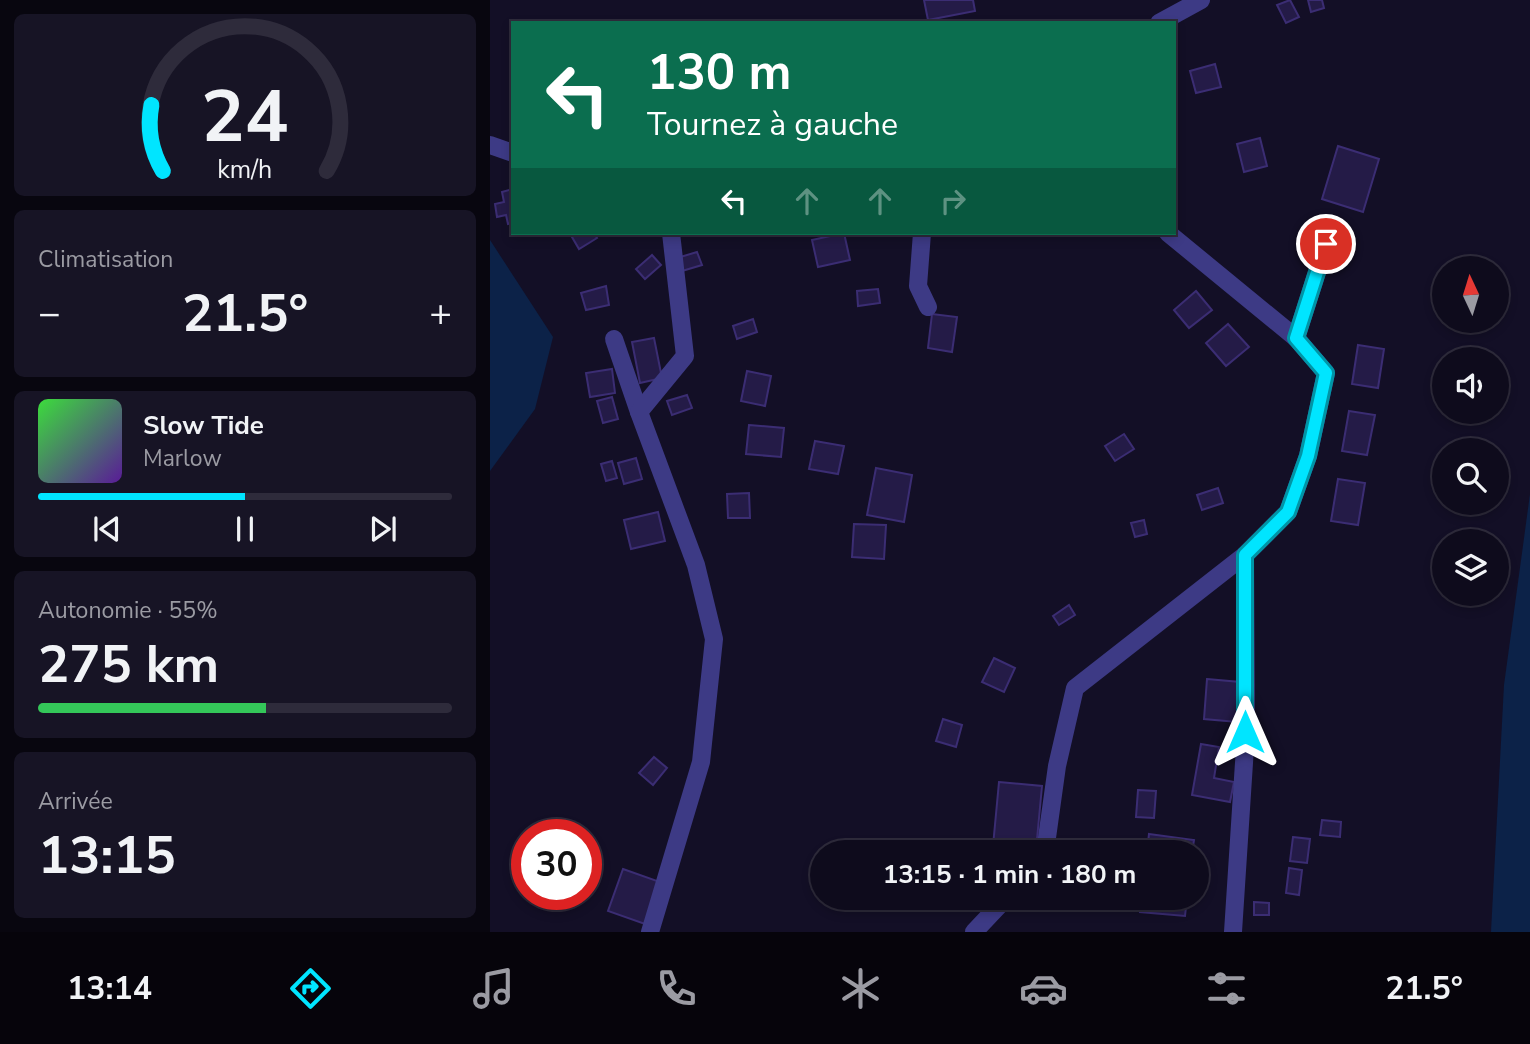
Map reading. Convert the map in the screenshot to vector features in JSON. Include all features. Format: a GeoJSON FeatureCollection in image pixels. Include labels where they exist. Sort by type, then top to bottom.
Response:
{"type":"FeatureCollection","features":[{"type":"Feature","properties":{"kind":"street"},"geometry":{"type":"LineString","coordinates":[[1163,21],[1201,0]]}},
{"type":"Feature","properties":{"kind":"street"},"geometry":{"type":"LineString","coordinates":[[490,145],[511,152]]}},
{"type":"Feature","properties":{"kind":"street"},"geometry":{"type":"LineString","coordinates":[[639,412],[685,356],[671,235]]}},
{"type":"Feature","properties":{"kind":"street"},"geometry":{"type":"LineString","coordinates":[[922,235],[918,286],[928,307]]}},
{"type":"Feature","properties":{"kind":"street"},"geometry":{"type":"LineString","coordinates":[[1047,840],[1057,766],[1075,688],[1245,555],[1288,512],[1308,456],[1326,373],[1296,338],[1170,235]]}},
{"type":"Feature","properties":{"kind":"street"},"geometry":{"type":"LineString","coordinates":[[1296,338],[1326,244]]}},
{"type":"Feature","properties":{"kind":"street"},"geometry":{"type":"LineString","coordinates":[[614,339],[696,565],[714,639],[701,762],[650,932]]}},
{"type":"Feature","properties":{"kind":"street"},"geometry":{"type":"LineString","coordinates":[[1233,932],[1245,732],[1245,555]]}},
{"type":"Feature","properties":{"kind":"street"},"geometry":{"type":"LineString","coordinates":[[974,932],[995,910]]}},
{"type":"Feature","properties":{"kind":"water"},"geometry":{"type":"Polygon","coordinates":[[[490,240],[553,337],[535,409],[490,471],[490,240]]]}},
{"type":"Feature","properties":{"kind":"water"},"geometry":{"type":"Polygon","coordinates":[[[1530,494],[1530,932],[1491,932],[1504,685],[1530,494]]]}},
{"type":"Feature","properties":{"kind":"building"},"geometry":{"type":"Polygon","coordinates":[[[924,0],[973,0],[975,11],[928,20],[924,0]]]}},
{"type":"Feature","properties":{"kind":"building"},"geometry":{"type":"Polygon","coordinates":[[[1290,0],[1299,17],[1286,23],[1277,5],[1290,0]]]}},
{"type":"Feature","properties":{"kind":"building"},"geometry":{"type":"Polygon","coordinates":[[[1308,0],[1322,0],[1324,8],[1311,12],[1308,0]]]}},
{"type":"Feature","properties":{"kind":"building"},"geometry":{"type":"Polygon","coordinates":[[[1215,64],[1221,87],[1196,93],[1190,71],[1215,64]]]}},
{"type":"Feature","properties":{"kind":"building"},"geometry":{"type":"Polygon","coordinates":[[[1260,138],[1267,166],[1244,172],[1237,144],[1260,138]]]}},
{"type":"Feature","properties":{"kind":"building"},"geometry":{"type":"Polygon","coordinates":[[[1338,146],[1379,159],[1363,212],[1322,199],[1338,146]]]}},
{"type":"Feature","properties":{"kind":"building"},"geometry":{"type":"Polygon","coordinates":[[[511,190],[511,223],[508,224],[506,215],[497,217],[495,204],[504,202],[502,192],[511,190]]]}},
{"type":"Feature","properties":{"kind":"building"},"geometry":{"type":"Polygon","coordinates":[[[595,235],[597,238],[579,249],[572,237],[595,235]]]}},
{"type":"Feature","properties":{"kind":"building"},"geometry":{"type":"Polygon","coordinates":[[[844,235],[850,260],[818,267],[812,240],[844,235]]]}},
{"type":"Feature","properties":{"kind":"building"},"geometry":{"type":"Polygon","coordinates":[[[697,252],[702,265],[682,271],[677,258],[697,252]]]}},
{"type":"Feature","properties":{"kind":"building"},"geometry":{"type":"Polygon","coordinates":[[[652,255],[661,265],[645,279],[636,269],[652,255]]]}},
{"type":"Feature","properties":{"kind":"building"},"geometry":{"type":"Polygon","coordinates":[[[606,286],[609,305],[586,310],[581,293],[606,286]]]}},
{"type":"Feature","properties":{"kind":"building"},"geometry":{"type":"Polygon","coordinates":[[[878,289],[880,303],[858,306],[857,291],[878,289]]]}},
{"type":"Feature","properties":{"kind":"building"},"geometry":{"type":"Polygon","coordinates":[[[1196,291],[1212,310],[1189,328],[1174,310],[1196,291]]]}},
{"type":"Feature","properties":{"kind":"building"},"geometry":{"type":"Polygon","coordinates":[[[932,314],[957,317],[952,352],[928,348],[932,314]]]}},
{"type":"Feature","properties":{"kind":"building"},"geometry":{"type":"Polygon","coordinates":[[[753,319],[757,332],[737,339],[733,326],[753,319]]]}},
{"type":"Feature","properties":{"kind":"building"},"geometry":{"type":"Polygon","coordinates":[[[1228,324],[1249,347],[1226,366],[1206,343],[1228,324]]]}},
{"type":"Feature","properties":{"kind":"building"},"geometry":{"type":"Polygon","coordinates":[[[654,338],[662,378],[640,383],[632,342],[654,338]]]}},
{"type":"Feature","properties":{"kind":"building"},"geometry":{"type":"Polygon","coordinates":[[[1358,345],[1384,349],[1378,388],[1352,384],[1358,345]]]}},
{"type":"Feature","properties":{"kind":"building"},"geometry":{"type":"Polygon","coordinates":[[[612,369],[615,393],[590,397],[586,373],[612,369]]]}},
{"type":"Feature","properties":{"kind":"building"},"geometry":{"type":"Polygon","coordinates":[[[747,371],[771,376],[765,406],[741,401],[747,371]]]}},
{"type":"Feature","properties":{"kind":"building"},"geometry":{"type":"Polygon","coordinates":[[[687,395],[692,408],[672,415],[667,401],[687,395]]]}},
{"type":"Feature","properties":{"kind":"building"},"geometry":{"type":"Polygon","coordinates":[[[612,397],[618,419],[603,423],[597,401],[612,397]]]}},
{"type":"Feature","properties":{"kind":"building"},"geometry":{"type":"Polygon","coordinates":[[[1349,411],[1375,415],[1367,455],[1342,451],[1349,411]]]}},
{"type":"Feature","properties":{"kind":"building"},"geometry":{"type":"Polygon","coordinates":[[[749,425],[784,428],[781,457],[746,454],[749,425]]]}},
{"type":"Feature","properties":{"kind":"building"},"geometry":{"type":"Polygon","coordinates":[[[1124,434],[1134,449],[1115,461],[1105,446],[1124,434]]]}},
{"type":"Feature","properties":{"kind":"building"},"geometry":{"type":"Polygon","coordinates":[[[815,441],[844,446],[838,474],[809,469],[815,441]]]}},
{"type":"Feature","properties":{"kind":"building"},"geometry":{"type":"Polygon","coordinates":[[[636,458],[642,479],[624,484],[618,463],[636,458]]]}},
{"type":"Feature","properties":{"kind":"building"},"geometry":{"type":"Polygon","coordinates":[[[612,461],[617,478],[606,481],[601,464],[612,461]]]}},
{"type":"Feature","properties":{"kind":"building"},"geometry":{"type":"Polygon","coordinates":[[[876,468],[912,475],[904,522],[867,515],[876,468]]]}},
{"type":"Feature","properties":{"kind":"building"},"geometry":{"type":"Polygon","coordinates":[[[1338,479],[1365,483],[1358,525],[1331,521],[1338,479]]]}},
{"type":"Feature","properties":{"kind":"building"},"geometry":{"type":"Polygon","coordinates":[[[1218,488],[1223,503],[1202,510],[1197,495],[1218,488]]]}},
{"type":"Feature","properties":{"kind":"building"},"geometry":{"type":"Polygon","coordinates":[[[749,493],[750,518],[728,518],[727,494],[749,493]]]}},
{"type":"Feature","properties":{"kind":"building"},"geometry":{"type":"Polygon","coordinates":[[[658,512],[665,541],[631,549],[624,520],[658,512]]]}},
{"type":"Feature","properties":{"kind":"building"},"geometry":{"type":"Polygon","coordinates":[[[1144,520],[1147,534],[1135,537],[1131,523],[1144,520]]]}},
{"type":"Feature","properties":{"kind":"building"},"geometry":{"type":"Polygon","coordinates":[[[854,524],[886,525],[884,559],[852,557],[854,524]]]}},
{"type":"Feature","properties":{"kind":"building"},"geometry":{"type":"Polygon","coordinates":[[[1069,605],[1075,615],[1059,625],[1053,616],[1069,605]]]}},
{"type":"Feature","properties":{"kind":"building"},"geometry":{"type":"Polygon","coordinates":[[[994,658],[1015,668],[1004,692],[982,682],[994,658]]]}},
{"type":"Feature","properties":{"kind":"building"},"geometry":{"type":"Polygon","coordinates":[[[1207,679],[1240,682],[1237,722],[1204,719],[1207,679]]]}},
{"type":"Feature","properties":{"kind":"building"},"geometry":{"type":"Polygon","coordinates":[[[943,719],[962,725],[956,747],[936,741],[943,719]]]}},
{"type":"Feature","properties":{"kind":"building"},"geometry":{"type":"Polygon","coordinates":[[[1201,744],[1219,747],[1214,778],[1234,782],[1230,802],[1192,795],[1201,744]]]}},
{"type":"Feature","properties":{"kind":"building"},"geometry":{"type":"Polygon","coordinates":[[[654,757],[667,768],[653,785],[639,773],[654,757]]]}},
{"type":"Feature","properties":{"kind":"building"},"geometry":{"type":"Polygon","coordinates":[[[999,782],[1042,786],[1037,840],[994,840],[999,782]]]}},
{"type":"Feature","properties":{"kind":"building"},"geometry":{"type":"Polygon","coordinates":[[[1138,790],[1156,791],[1154,818],[1136,817],[1138,790]]]}},
{"type":"Feature","properties":{"kind":"building"},"geometry":{"type":"Polygon","coordinates":[[[1322,820],[1341,822],[1340,837],[1320,835],[1322,820]]]}},
{"type":"Feature","properties":{"kind":"building"},"geometry":{"type":"Polygon","coordinates":[[[1149,834],[1194,840],[1148,840],[1149,834]]]}},
{"type":"Feature","properties":{"kind":"building"},"geometry":{"type":"Polygon","coordinates":[[[1293,837],[1310,839],[1307,863],[1290,861],[1293,837]]]}},
{"type":"Feature","properties":{"kind":"building"},"geometry":{"type":"Polygon","coordinates":[[[1289,868],[1302,870],[1299,895],[1286,893],[1289,868]]]}},
{"type":"Feature","properties":{"kind":"building"},"geometry":{"type":"Polygon","coordinates":[[[623,869],[660,882],[645,924],[608,911],[623,869]]]}},
{"type":"Feature","properties":{"kind":"building"},"geometry":{"type":"Polygon","coordinates":[[[1254,902],[1269,903],[1269,915],[1254,915],[1254,902]]]}},
{"type":"Feature","properties":{"kind":"building"},"geometry":{"type":"Polygon","coordinates":[[[1140,910],[1186,910],[1185,916],[1140,910]]]}},
{"type":"Feature","properties":{"kind":"route"},"geometry":{"type":"LineString","coordinates":[[1245,732],[1245,555],[1288,512],[1308,456],[1326,373],[1296,338],[1326,244]]}}]}
